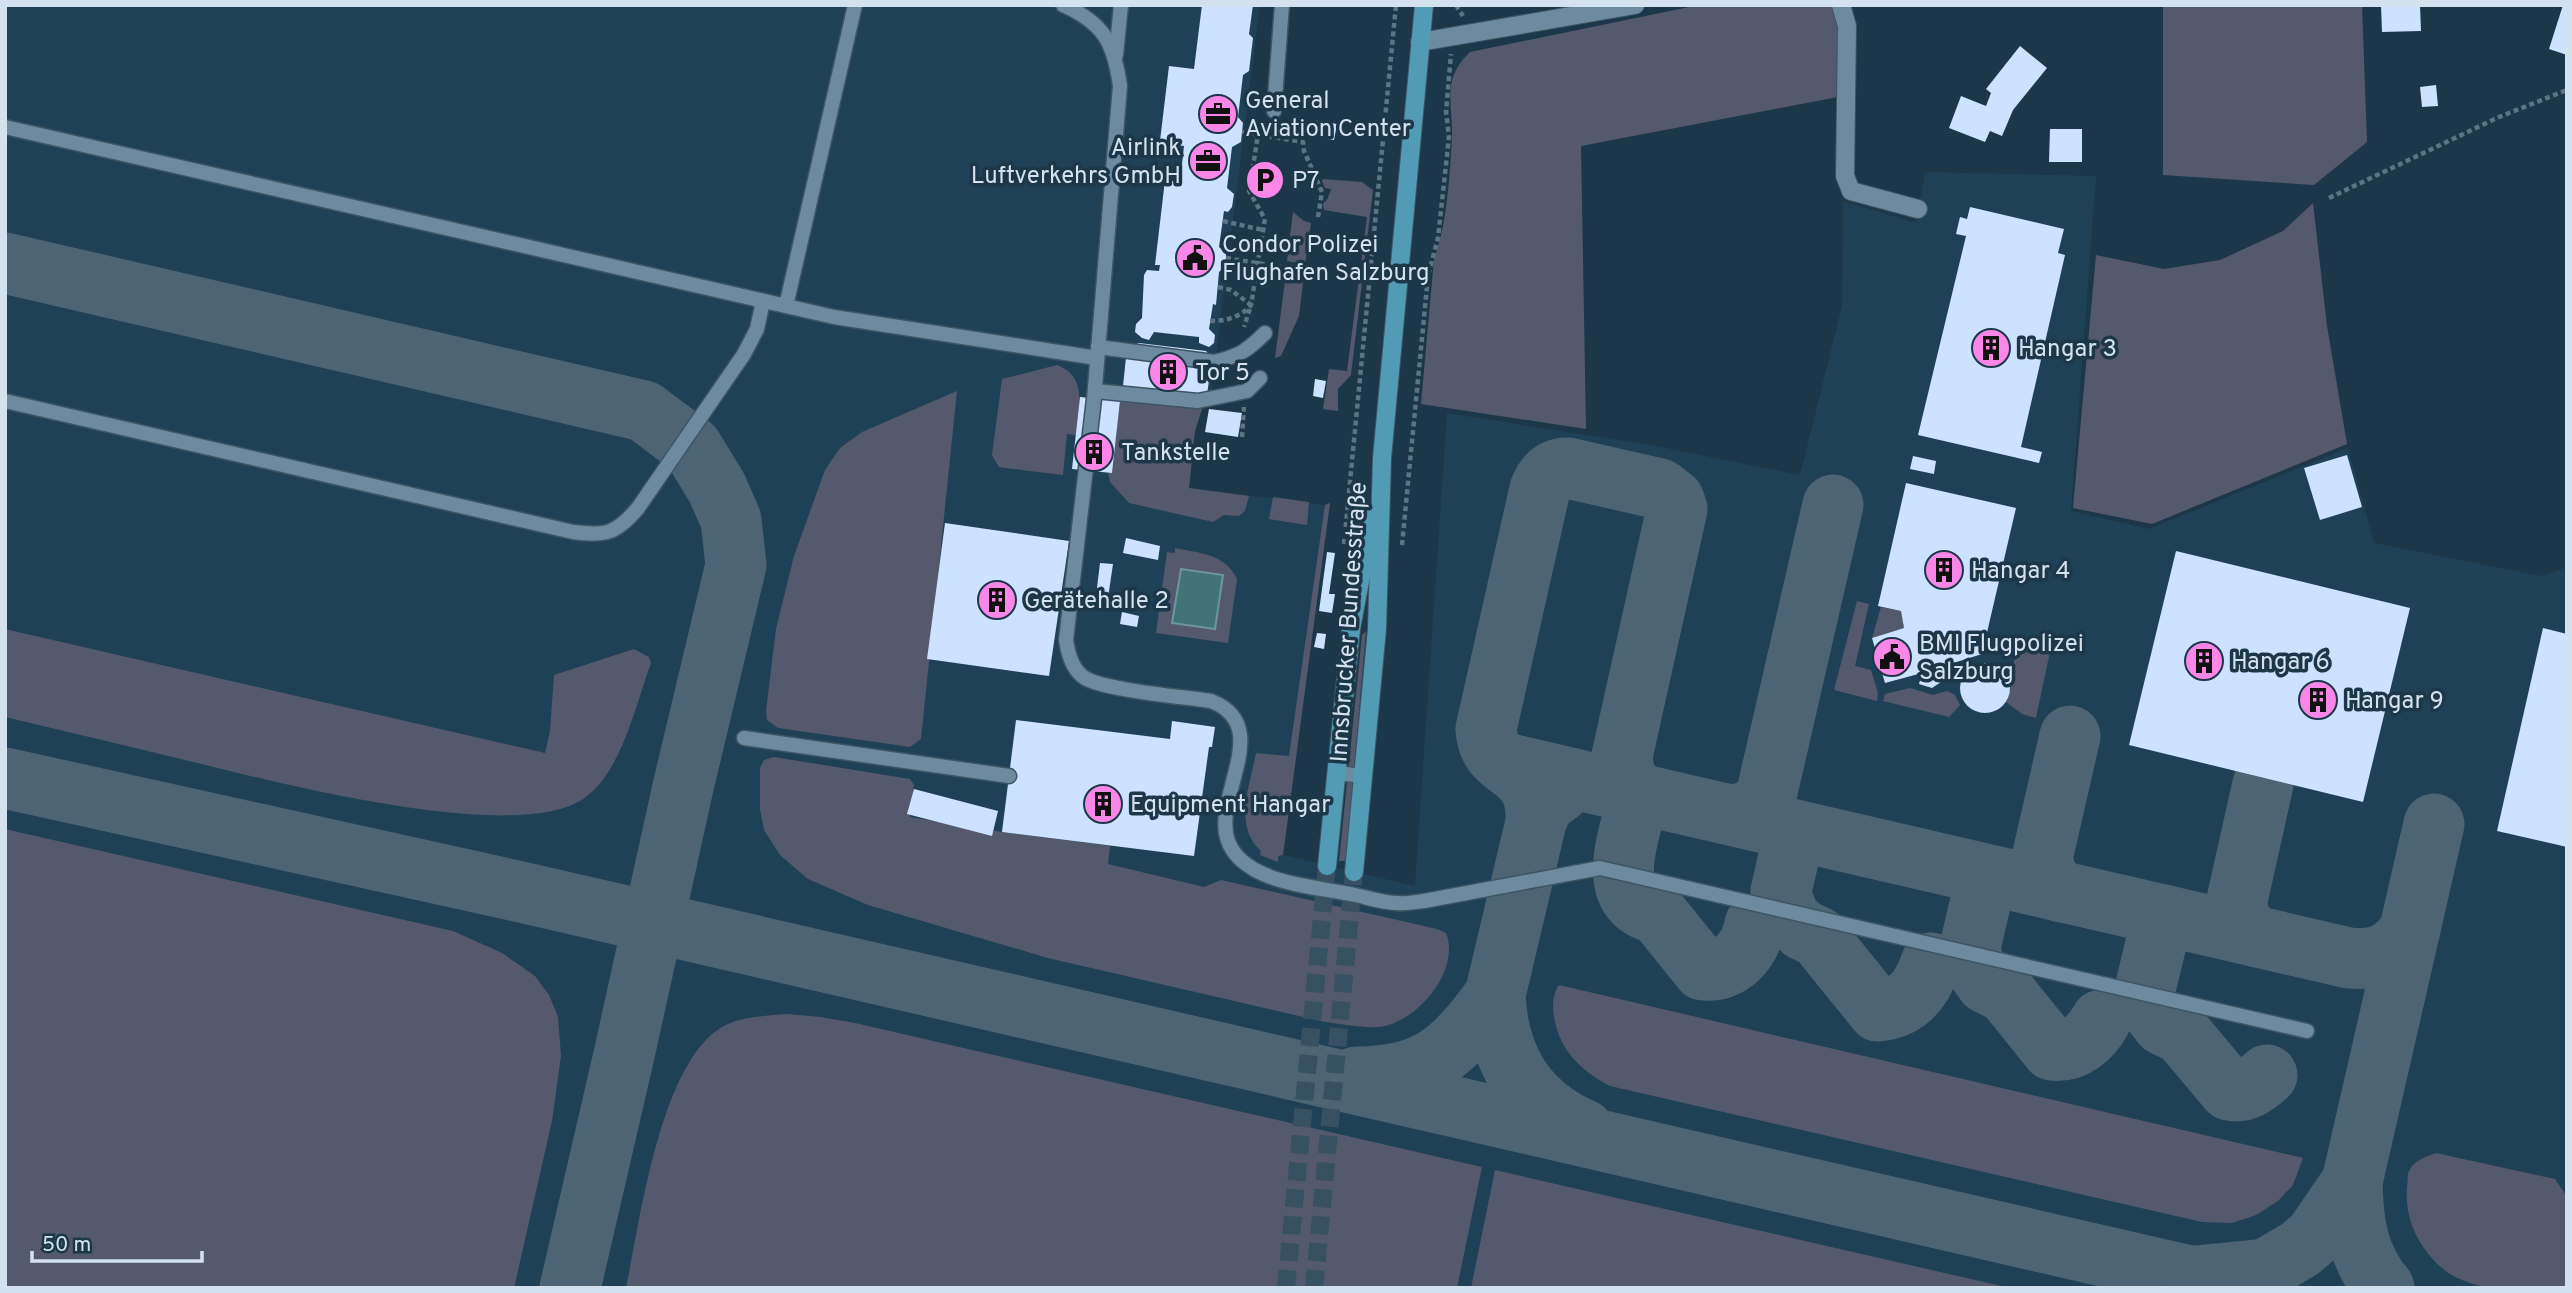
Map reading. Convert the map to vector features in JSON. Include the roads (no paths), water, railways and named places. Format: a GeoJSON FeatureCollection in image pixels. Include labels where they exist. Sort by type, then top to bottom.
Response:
{"type":"FeatureCollection","features":[{"type":"Feature","properties":{"kind":"main road","name":"Innsbrucker Bundesstraße"},"geometry":{"type":"LineString","coordinates":[[1354,872],[1377,629],[1382,458],[1423,6]]}},
{"type":"Feature","properties":{"kind":"main road","name":"Innsbrucker Bundesstraße"},"geometry":{"type":"LineString","coordinates":[[1327,866],[1351,629],[1382,458]]}},
{"type":"Feature","properties":{"kind":"street"},"geometry":{"type":"LineString","coordinates":[[1420,42],[1634,5]]}},
{"type":"Feature","properties":{"kind":"street"},"geometry":{"type":"LineString","coordinates":[[1841,5],[1847,26],[1845,176],[1851,191],[1918,209]]}},
{"type":"Feature","properties":{"kind":"lane"},"geometry":{"type":"LineString","coordinates":[[786,306],[855,5]]}},
{"type":"Feature","properties":{"kind":"lane"},"geometry":{"type":"LineString","coordinates":[[1063,5],[1082,13],[1102,32],[1116,55]]}},
{"type":"Feature","properties":{"kind":"lane"},"geometry":{"type":"LineString","coordinates":[[1121,5],[1116,55],[1120,86],[1095,391],[1066,640],[1073,666],[1086,678],[1106,685],[1211,701],[1232,713],[1241,734],[1226,818],[1227,840],[1239,860],[1258,872],[1279,879],[1396,903],[1424,901],[1600,868],[2307,1031]]}},
{"type":"Feature","properties":{"kind":"lane"},"geometry":{"type":"LineString","coordinates":[[1274,111],[1282,5]]}},
{"type":"Feature","properties":{"kind":"lane"},"geometry":{"type":"LineString","coordinates":[[5,127],[834,317],[1098,353],[1214,362],[1247,351],[1265,333]]}},
{"type":"Feature","properties":{"kind":"lane"},"geometry":{"type":"LineString","coordinates":[[5,401],[573,532],[599,535],[614,531],[626,523],[638,508],[744,354],[757,329],[763,301]]}},
{"type":"Feature","properties":{"kind":"lane"},"geometry":{"type":"LineString","coordinates":[[1095,391],[1198,401],[1247,391],[1260,378]]}},
{"type":"Feature","properties":{"kind":"lane"},"geometry":{"type":"LineString","coordinates":[[744,738],[1009,776]]}},
{"type":"Feature","properties":{"kind":"lane"},"geometry":{"type":"LineString","coordinates":[[1337,773],[1363,776]]}},
{"type":"Feature","properties":{"kind":"tunnel"},"geometry":{"type":"LineString","coordinates":[[1286,1288],[1327,866]]}},
{"type":"Feature","properties":{"kind":"tunnel"},"geometry":{"type":"LineString","coordinates":[[1314,1288],[1354,872]]}},
{"type":"Feature","properties":{"kind":"place","name":"General Aviation Center"},"geometry":{"type":"Point","coordinates":[1218,114]}},
{"type":"Feature","properties":{"kind":"place","name":"Airlink Luftverkehrs GmbH"},"geometry":{"type":"Point","coordinates":[1208,161]}},
{"type":"Feature","properties":{"kind":"place","name":"P7"},"geometry":{"type":"Point","coordinates":[1265,180]}},
{"type":"Feature","properties":{"kind":"place","name":"Condor Polizei Flughafen Salzburg"},"geometry":{"type":"Point","coordinates":[1195,258]}},
{"type":"Feature","properties":{"kind":"place","name":"Hangar 3"},"geometry":{"type":"Point","coordinates":[1991,348]}},
{"type":"Feature","properties":{"kind":"place","name":"Tor 5"},"geometry":{"type":"Point","coordinates":[1168,372]}},
{"type":"Feature","properties":{"kind":"place","name":"Tankstelle"},"geometry":{"type":"Point","coordinates":[1094,452]}},
{"type":"Feature","properties":{"kind":"place","name":"Hangar 4"},"geometry":{"type":"Point","coordinates":[1944,570]}},
{"type":"Feature","properties":{"kind":"place","name":"Gerätehalle 2"},"geometry":{"type":"Point","coordinates":[997,600]}},
{"type":"Feature","properties":{"kind":"place","name":"BMI Flugpolizei Salzburg"},"geometry":{"type":"Point","coordinates":[1892,657]}},
{"type":"Feature","properties":{"kind":"place","name":"Hangar 6"},"geometry":{"type":"Point","coordinates":[2204,661]}},
{"type":"Feature","properties":{"kind":"place","name":"Hangar 9"},"geometry":{"type":"Point","coordinates":[2318,700]}},
{"type":"Feature","properties":{"kind":"place","name":"Equipment Hangar"},"geometry":{"type":"Point","coordinates":[1103,804]}}]}
